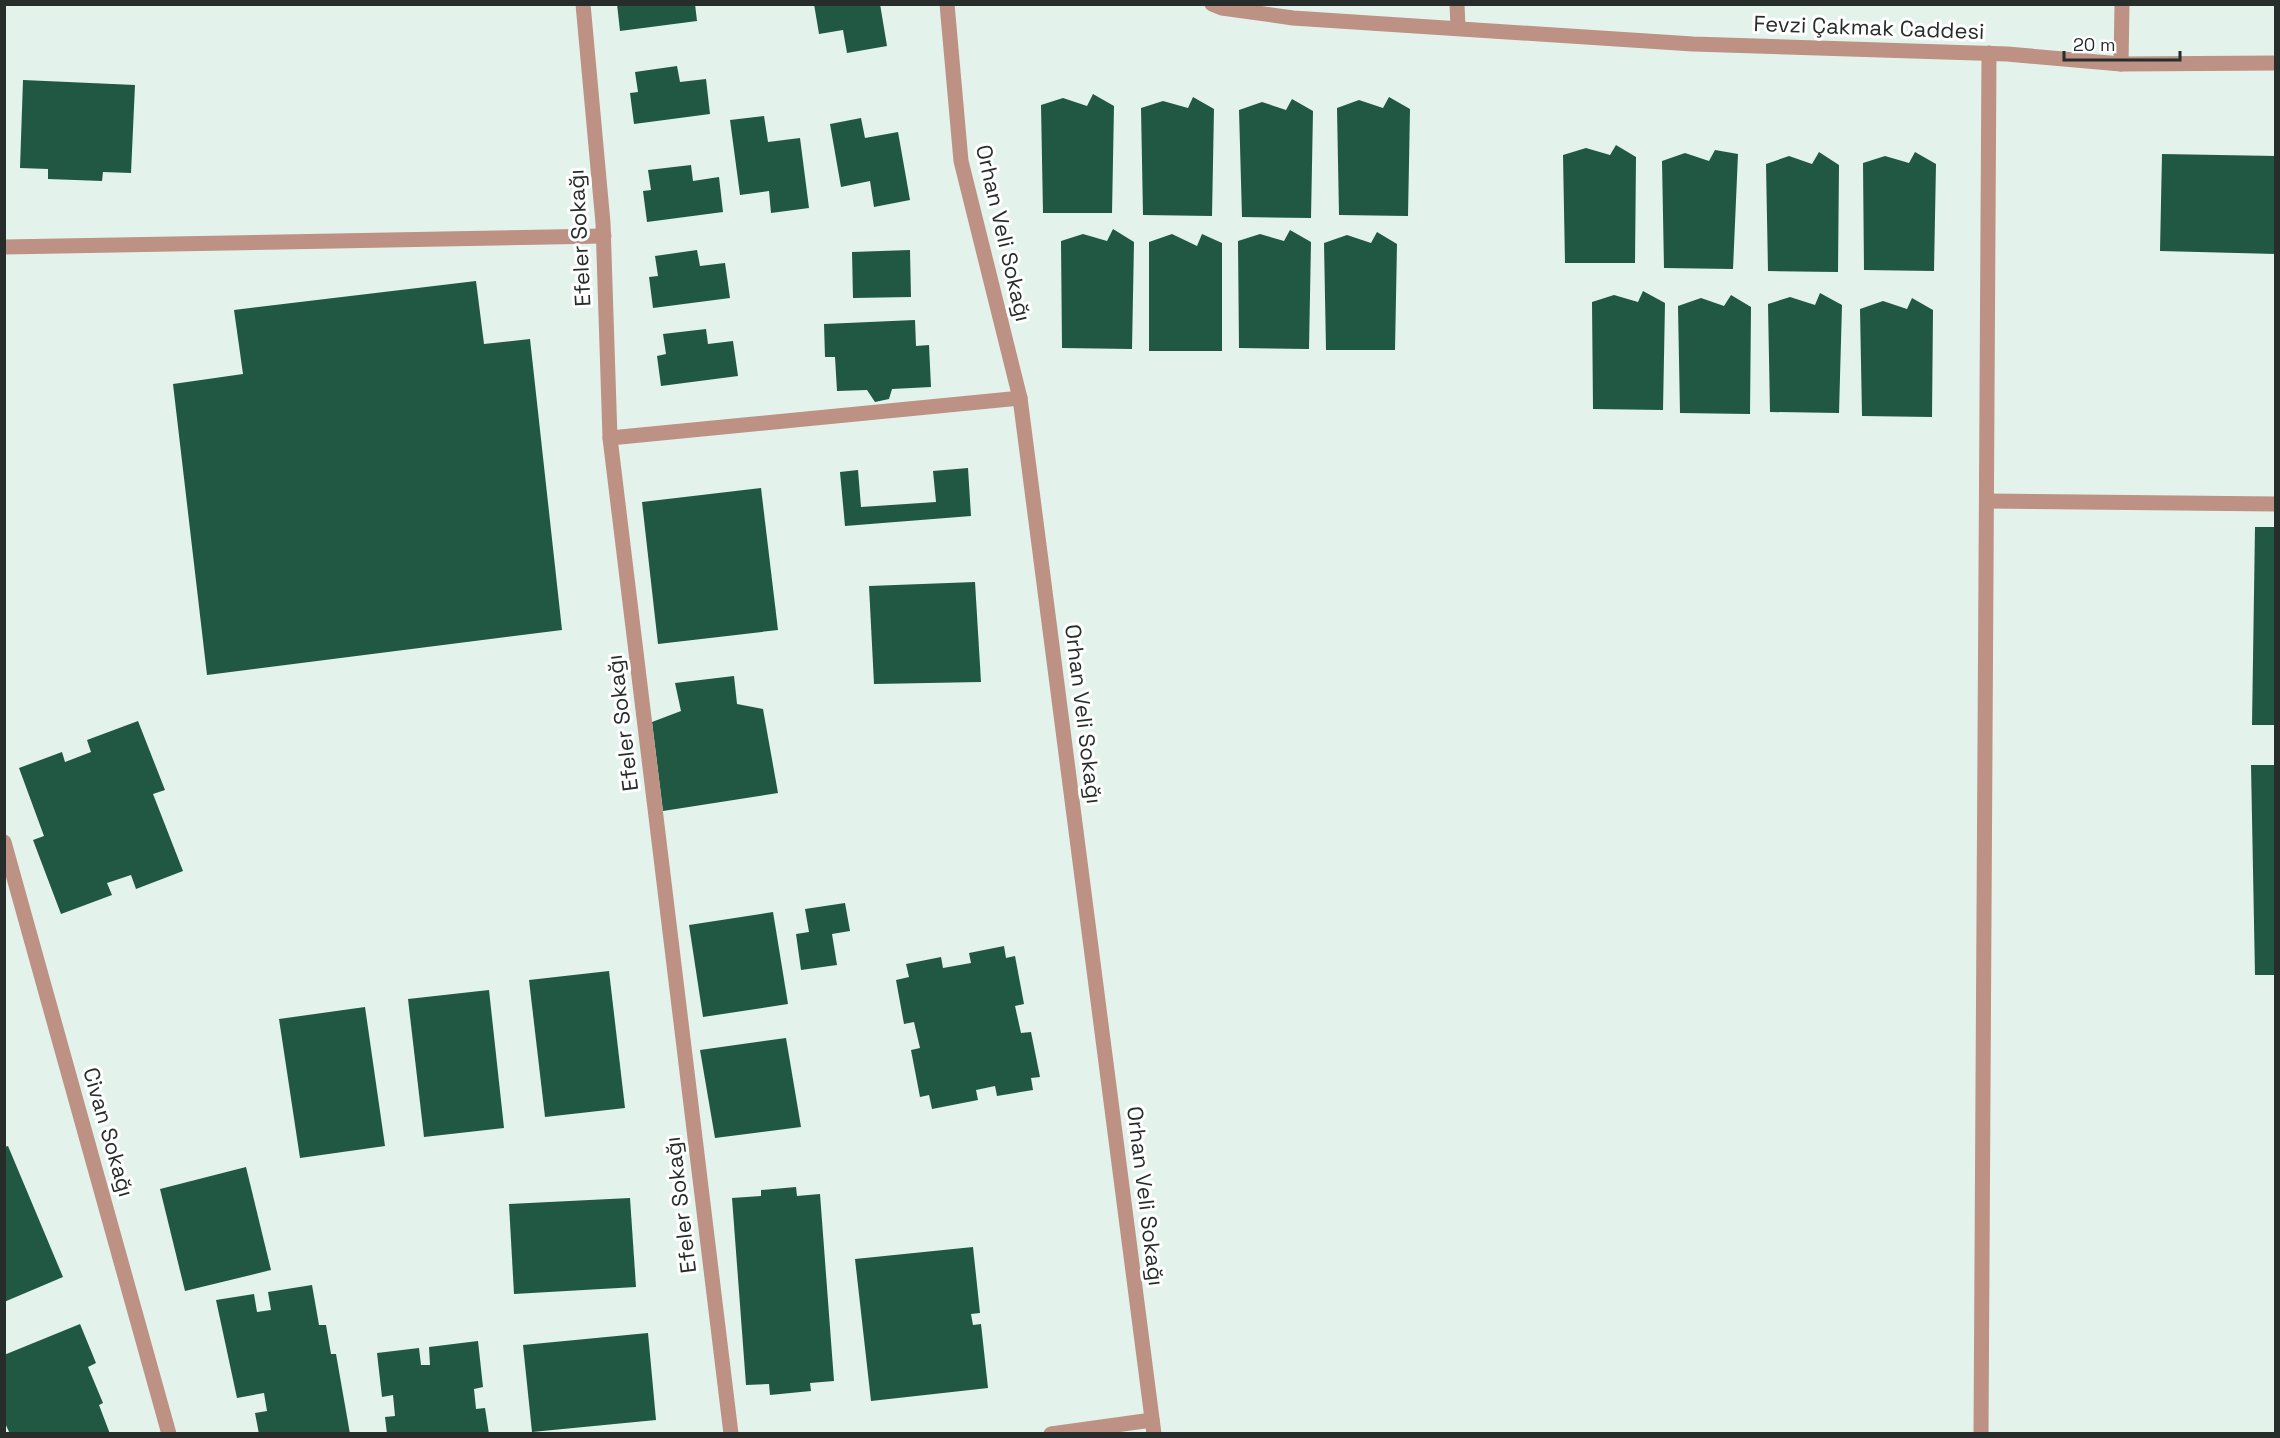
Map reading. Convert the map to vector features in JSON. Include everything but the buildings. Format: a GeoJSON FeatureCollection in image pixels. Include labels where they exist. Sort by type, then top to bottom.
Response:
{"type":"FeatureCollection","features":[{"type":"Feature","properties":{"kind":"street","name":"Efeler Sokağı"},"geometry":{"type":"LineString","coordinates":[[583,4],[604,236],[610,438],[731,1434]]}},
{"type":"Feature","properties":{"kind":"street","name":"Orhan Veli Sokağı"},"geometry":{"type":"LineString","coordinates":[[947,4],[961,161],[1020,398],[1153,1427]]}},
{"type":"Feature","properties":{"kind":"street","name":"Fevzi Çakmak Caddesi"},"geometry":{"type":"LineString","coordinates":[[1212,4],[1221,8],[1293,11],[1458,28],[1694,44],[1989,53],[2121,64],[2276,63]]}},
{"type":"Feature","properties":{"kind":"street"},"geometry":{"type":"LineString","coordinates":[[1457,4],[1458,28]]}},
{"type":"Feature","properties":{"kind":"street"},"geometry":{"type":"LineString","coordinates":[[2121,64],[2122,4]]}},
{"type":"Feature","properties":{"kind":"street"},"geometry":{"type":"LineString","coordinates":[[1982,1434],[1989,53]]}},
{"type":"Feature","properties":{"kind":"street"},"geometry":{"type":"LineString","coordinates":[[4,247],[604,236]]}},
{"type":"Feature","properties":{"kind":"street"},"geometry":{"type":"LineString","coordinates":[[610,438],[1020,398]]}},
{"type":"Feature","properties":{"kind":"street"},"geometry":{"type":"LineString","coordinates":[[1987,501],[2276,504]]}},
{"type":"Feature","properties":{"kind":"street","name":"Civan Sokağı"},"geometry":{"type":"LineString","coordinates":[[4,842],[169,1434]]}},
{"type":"Feature","properties":{"kind":"street"},"geometry":{"type":"LineString","coordinates":[[1051,1434],[1153,1427]]}}]}
